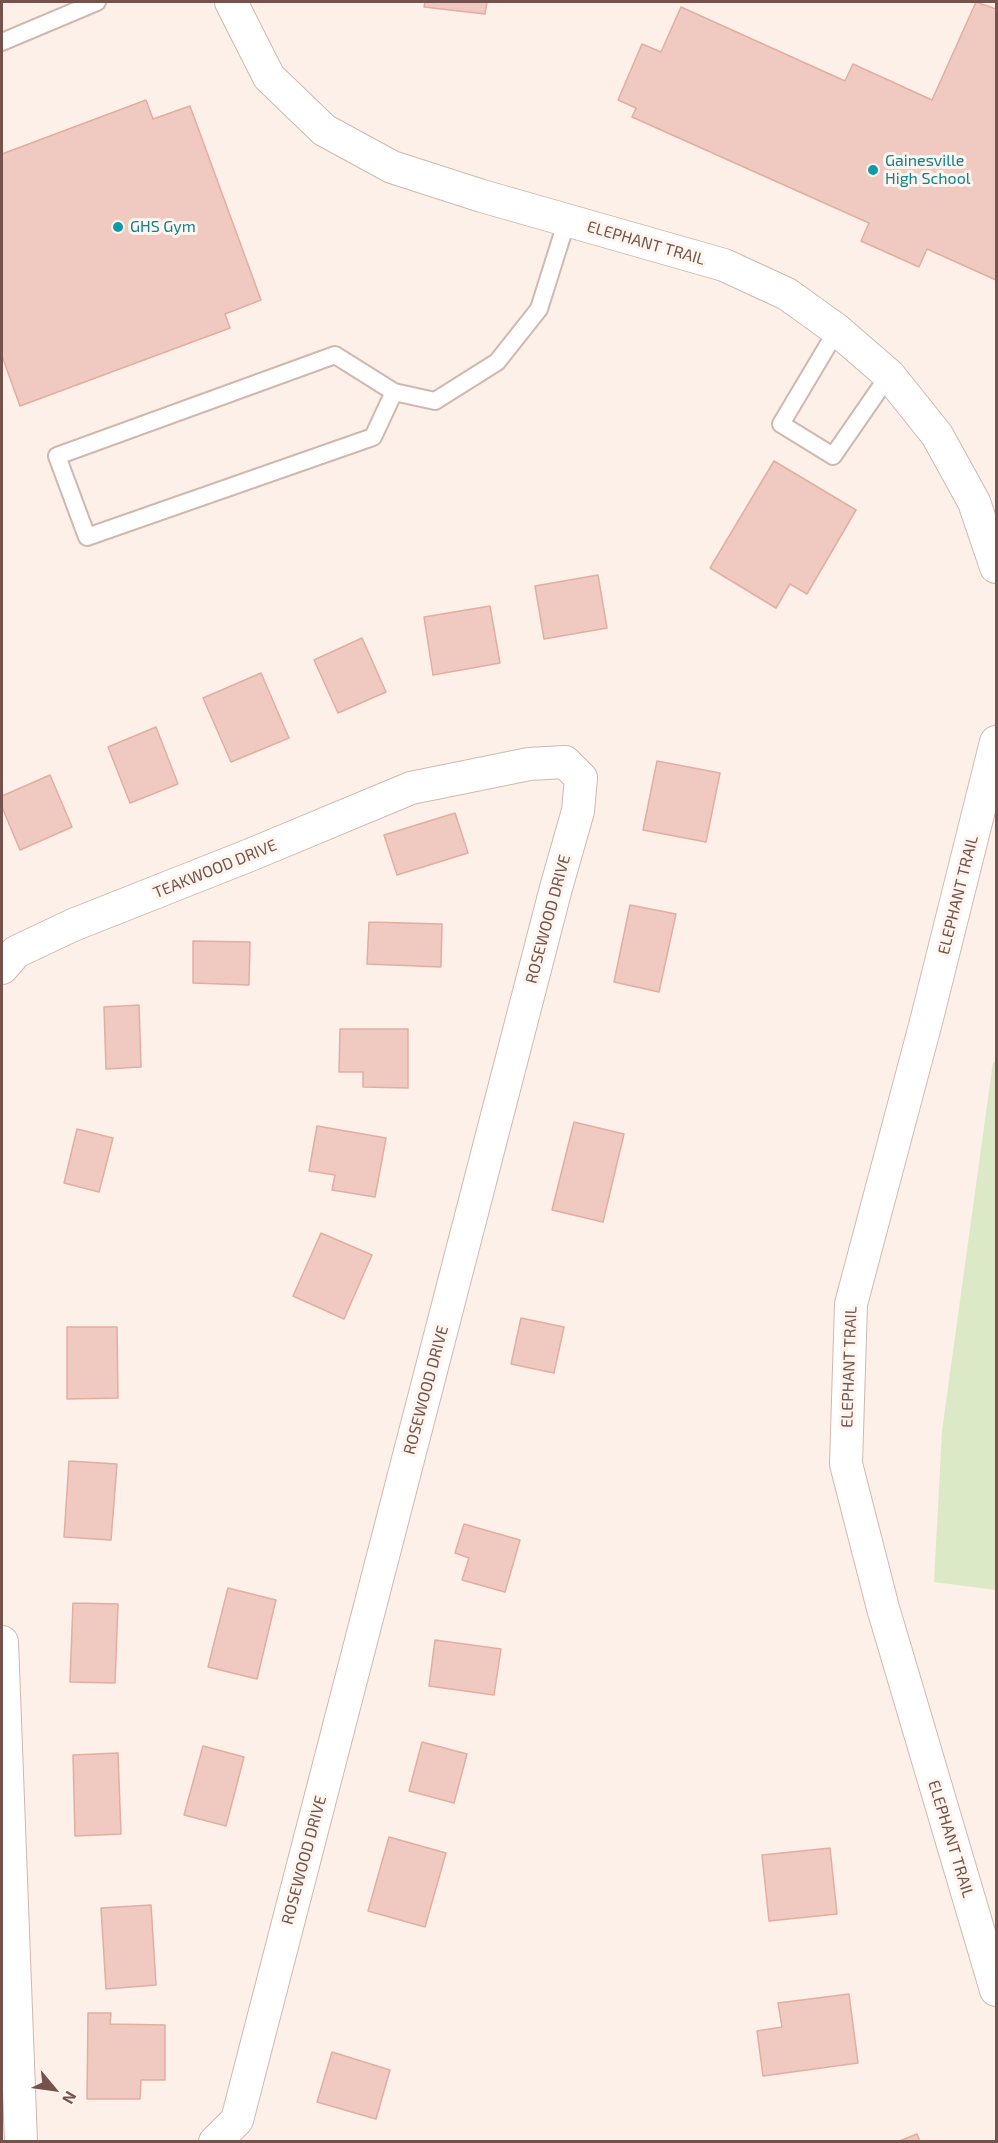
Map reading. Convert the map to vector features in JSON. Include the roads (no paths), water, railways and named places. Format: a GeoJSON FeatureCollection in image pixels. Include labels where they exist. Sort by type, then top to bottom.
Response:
{"type":"FeatureCollection","features":[{"type":"Feature","properties":{"kind":"street","name":"ELEPHANT TRAIL"},"geometry":{"type":"LineString","coordinates":[[231,2],[269,77],[324,130],[392,167],[724,265],[787,294],[837,330],[889,375],[937,435],[974,502],[996,567]]}},
{"type":"Feature","properties":{"kind":"street","name":"ELEPHANT TRAIL"},"geometry":{"type":"LineString","coordinates":[[996,742],[929,1010],[851,1304],[846,1464],[883,1608],[996,1989]]}},
{"type":"Feature","properties":{"kind":"street","name":"ROSEWOOD DRIVE"},"geometry":{"type":"LineString","coordinates":[[215,2142],[237,2121],[547,922],[578,811],[581,778],[565,762],[529,764],[436,783]]}},
{"type":"Feature","properties":{"kind":"street","name":"TEAKWOOD DRIVE"},"geometry":{"type":"LineString","coordinates":[[2,968],[16,952],[73,925],[411,788],[436,783]]}},
{"type":"Feature","properties":{"kind":"street"},"geometry":{"type":"LineString","coordinates":[[2,1642],[21,2142]]}},
{"type":"Feature","properties":{"kind":"lane"},"geometry":{"type":"LineString","coordinates":[[2,42],[97,2]]}},
{"type":"Feature","properties":{"kind":"lane"},"geometry":{"type":"LineString","coordinates":[[394,392],[373,437],[87,537],[57,456],[335,355],[394,392],[435,401],[497,362],[538,309],[567,220]]}},
{"type":"Feature","properties":{"kind":"lane"},"geometry":{"type":"LineString","coordinates":[[837,330],[781,424],[833,456],[889,375]]}},
{"type":"Feature","properties":{"kind":"place","name":"Gainesville High School"},"geometry":{"type":"Point","coordinates":[873,170]}},
{"type":"Feature","properties":{"kind":"place","name":"GHS Gym"},"geometry":{"type":"Point","coordinates":[118,227]}}]}
